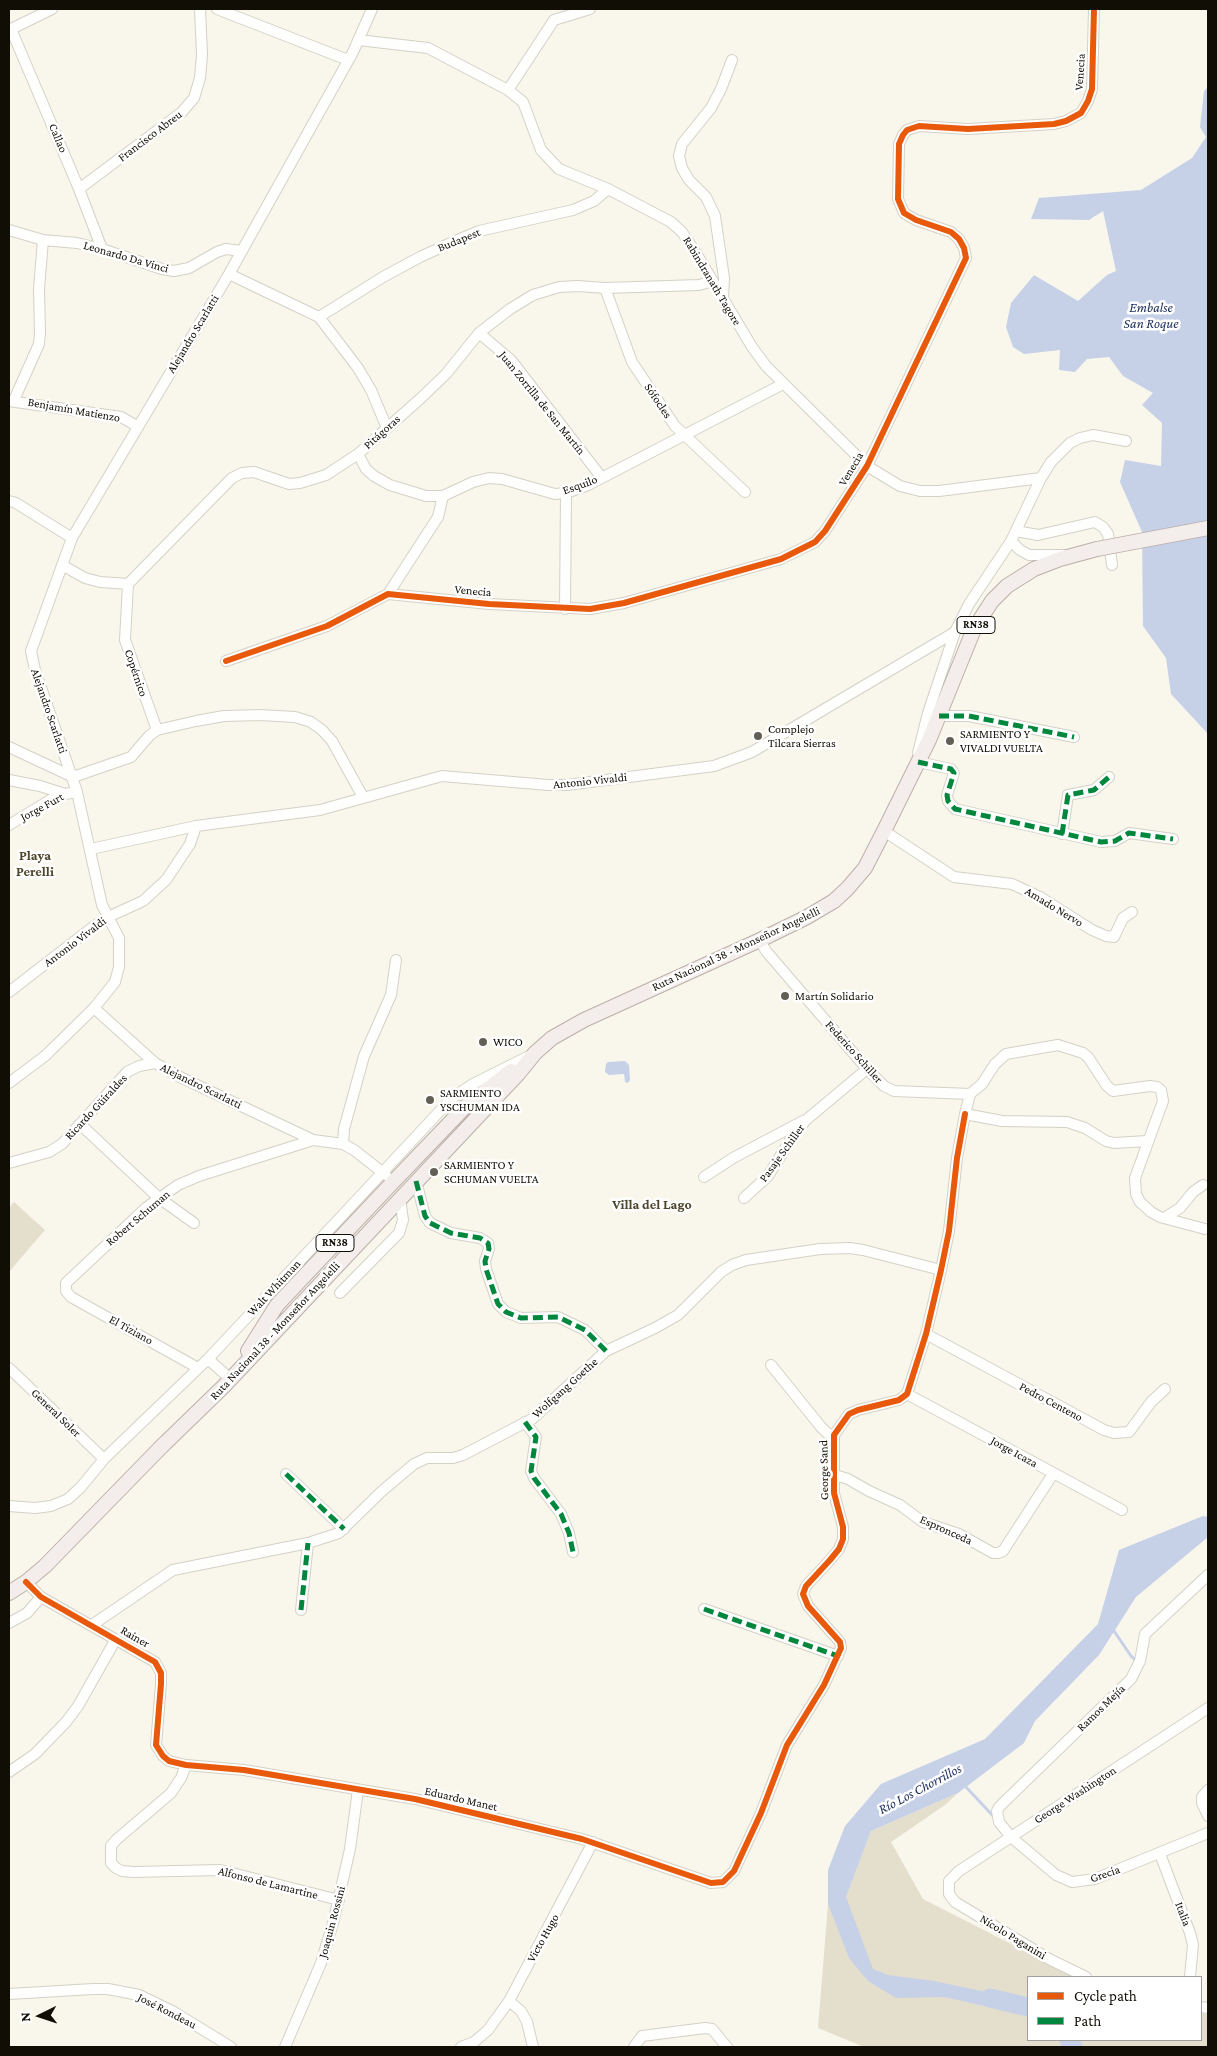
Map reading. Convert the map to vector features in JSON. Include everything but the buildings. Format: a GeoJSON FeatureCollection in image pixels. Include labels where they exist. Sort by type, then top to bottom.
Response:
{"type":"FeatureCollection","features":[{"type":"Feature","properties":{"kind":"main road","name":"Ruta Nacional 38 - Monseñor Angelelli"},"geometry":{"type":"LineString","coordinates":[[9,1593],[26,1582],[69,1543],[159,1449],[248,1351],[277,1306],[388,1176],[465,1107],[533,1055],[552,1038],[584,1020],[760,940],[834,901],[856,880],[865,868],[916,767],[974,630],[992,601],[1007,586],[1042,565],[1072,555],[1208,528]]}},
{"type":"Feature","properties":{"kind":"main road","name":"Ruta Nacional 38 - Monseñor Angelelli"},"geometry":{"type":"LineString","coordinates":[[159,1449],[202,1409],[518,1074],[533,1055]]}},
{"type":"Feature","properties":{"kind":"main road"},"geometry":{"type":"LineString","coordinates":[[388,1176],[406,1186],[416,1181]]}},
{"type":"Feature","properties":{"kind":"main road"},"geometry":{"type":"LineString","coordinates":[[313,1292],[326,1270],[393,1200],[396,1192],[388,1176]]}},
{"type":"Feature","properties":{"kind":"street"},"geometry":{"type":"LineString","coordinates":[[10,29],[52,9]]}},
{"type":"Feature","properties":{"kind":"street","name":"Francisco Abreu"},"geometry":{"type":"LineString","coordinates":[[80,189],[182,112],[194,98],[200,78],[202,55],[200,9]]}},
{"type":"Feature","properties":{"kind":"street"},"geometry":{"type":"LineString","coordinates":[[217,9],[348,60]]}},
{"type":"Feature","properties":{"kind":"street","name":"Alejandro Scarlatti"},"geometry":{"type":"LineString","coordinates":[[372,9],[348,60],[229,274],[72,538],[31,651],[32,661],[73,777],[91,849],[102,905],[119,938],[119,967],[115,982],[94,1008],[155,1063],[182,1078],[313,1140],[342,1144],[388,1176]]}},
{"type":"Feature","properties":{"kind":"street"},"geometry":{"type":"LineString","coordinates":[[508,90],[554,20],[590,9]]}},
{"type":"Feature","properties":{"kind":"street","name":"Venecia"},"geometry":{"type":"LineString","coordinates":[[388,594],[489,604],[565,609],[590,608],[624,603],[781,559],[815,542],[825,531],[868,466],[966,258],[964,248],[959,239],[951,232],[916,220],[904,213],[898,199],[899,144],[903,135],[907,130],[919,126],[968,129],[1054,124],[1066,122],[1081,113],[1088,102],[1092,89],[1094,9]]}},
{"type":"Feature","properties":{"kind":"street","name":"Callao"},"geometry":{"type":"LineString","coordinates":[[10,29],[80,189],[102,249]]}},
{"type":"Feature","properties":{"kind":"street","name":"Rabindranath Tagore"},"geometry":{"type":"LineString","coordinates":[[358,40],[428,48],[508,90],[523,102],[541,150],[559,169],[608,190],[671,222],[682,232],[752,347],[766,366],[868,466],[900,486],[920,491],[939,491],[1041,478]]}},
{"type":"Feature","properties":{"kind":"street"},"geometry":{"type":"LineString","coordinates":[[723,297],[724,278],[715,216],[706,197],[689,180],[682,168],[679,156],[682,144],[711,108],[721,89],[732,60]]}},
{"type":"Feature","properties":{"kind":"street","name":"Budapest"},"geometry":{"type":"LineString","coordinates":[[319,317],[420,256],[479,231],[573,210],[594,201],[608,190]]}},
{"type":"Feature","properties":{"kind":"street","name":"Leonardo Da Vinci"},"geometry":{"type":"LineString","coordinates":[[9,230],[43,240],[77,243],[102,249],[162,269],[174,271],[189,268],[217,252],[226,250],[241,251]]}},
{"type":"Feature","properties":{"kind":"street"},"geometry":{"type":"LineString","coordinates":[[12,401],[39,344],[39,289],[43,240]]}},
{"type":"Feature","properties":{"kind":"street"},"geometry":{"type":"LineString","coordinates":[[229,274],[319,317],[358,368],[371,390],[387,428]]}},
{"type":"Feature","properties":{"kind":"street","name":"Pitágoras"},"geometry":{"type":"LineString","coordinates":[[128,584],[232,478],[242,473],[254,472],[289,484],[300,483],[326,475],[358,454],[446,374],[478,333],[510,309],[533,295],[559,287],[604,288],[699,285],[713,281]]}},
{"type":"Feature","properties":{"kind":"street","name":"Sófocles"},"geometry":{"type":"LineString","coordinates":[[604,288],[632,362],[675,426],[683,436],[745,492]]}},
{"type":"Feature","properties":{"kind":"street","name":"Juan Zorrilla de San Martín"},"geometry":{"type":"LineString","coordinates":[[478,333],[510,360],[602,478]]}},
{"type":"Feature","properties":{"kind":"street","name":"Esquilo"},"geometry":{"type":"LineString","coordinates":[[442,496],[473,482],[489,478],[502,479],[556,494],[566,493],[602,478],[783,384]]}},
{"type":"Feature","properties":{"kind":"street","name":"Benjamín Matienzo"},"geometry":{"type":"LineString","coordinates":[[12,401],[122,416],[137,426]]}},
{"type":"Feature","properties":{"kind":"street"},"geometry":{"type":"LineString","coordinates":[[1126,441],[1093,435],[1080,438],[1070,443],[1061,452],[1041,478],[1010,541],[969,604],[954,632],[928,713],[916,767],[951,769],[954,773],[947,795],[948,801],[955,808],[1101,842],[1115,841],[1129,833],[1173,839]]}},
{"type":"Feature","properties":{"kind":"street"},"geometry":{"type":"LineString","coordinates":[[226,661],[327,626],[388,594],[438,517],[442,496],[426,496],[390,485],[366,469],[358,454]]}},
{"type":"Feature","properties":{"kind":"street"},"geometry":{"type":"LineString","coordinates":[[565,609],[566,493]]}},
{"type":"Feature","properties":{"kind":"street"},"geometry":{"type":"LineString","coordinates":[[9,501],[16,503],[72,538]]}},
{"type":"Feature","properties":{"kind":"street"},"geometry":{"type":"LineString","coordinates":[[1016,530],[1038,535],[1094,522],[1103,527],[1108,534],[1112,565]]}},
{"type":"Feature","properties":{"kind":"street"},"geometry":{"type":"LineString","coordinates":[[1010,541],[1029,555],[1072,555]]}},
{"type":"Feature","properties":{"kind":"street"},"geometry":{"type":"LineString","coordinates":[[62,565],[85,578],[100,582],[128,584]]}},
{"type":"Feature","properties":{"kind":"street","name":"Copérnico"},"geometry":{"type":"LineString","coordinates":[[128,584],[125,640],[157,730]]}},
{"type":"Feature","properties":{"kind":"street","name":"Antonio Vivaldi"},"geometry":{"type":"LineString","coordinates":[[91,849],[196,826],[340,806],[442,776],[567,785],[714,766],[752,752],[954,632]]}},
{"type":"Feature","properties":{"kind":"street"},"geometry":{"type":"LineString","coordinates":[[9,747],[73,777],[132,757],[149,736],[157,730],[196,720],[224,716],[260,715],[295,718],[311,722],[332,741],[363,798]]}},
{"type":"Feature","properties":{"kind":"street"},"geometry":{"type":"LineString","coordinates":[[939,716],[969,716],[1074,738]]}},
{"type":"Feature","properties":{"kind":"street"},"geometry":{"type":"LineString","coordinates":[[1062,834],[1068,795],[1094,790],[1109,776]]}},
{"type":"Feature","properties":{"kind":"street"},"geometry":{"type":"LineString","coordinates":[[9,780],[40,786],[65,794]]}},
{"type":"Feature","properties":{"kind":"street","name":"Jorge Furt"},"geometry":{"type":"LineString","coordinates":[[9,825],[65,794],[77,792]]}},
{"type":"Feature","properties":{"kind":"street","name":"Antonio Vivaldi"},"geometry":{"type":"LineString","coordinates":[[9,992],[108,917],[143,901],[166,880],[190,844],[196,826]]}},
{"type":"Feature","properties":{"kind":"street","name":"Amado Nervo"},"geometry":{"type":"LineString","coordinates":[[884,832],[954,877],[1012,884],[1040,897],[1092,930],[1106,936],[1114,937],[1123,918],[1132,912]]}},
{"type":"Feature","properties":{"kind":"street","name":"Federico Schiller"},"geometry":{"type":"LineString","coordinates":[[760,940],[766,951],[884,1086],[894,1091],[970,1094]]}},
{"type":"Feature","properties":{"kind":"street"},"geometry":{"type":"LineString","coordinates":[[342,1144],[364,1056],[391,995],[396,960]]}},
{"type":"Feature","properties":{"kind":"street"},"geometry":{"type":"LineString","coordinates":[[9,1083],[45,1056],[94,1008]]}},
{"type":"Feature","properties":{"kind":"street"},"geometry":{"type":"LineString","coordinates":[[907,1394],[926,1334],[941,1270],[949,1231],[957,1158],[970,1094],[977,1089],[995,1064],[1006,1054],[1048,1046],[1064,1046],[1083,1053],[1088,1057],[1107,1086],[1113,1091],[1150,1086],[1161,1090],[1164,1101],[1147,1141],[1135,1178],[1136,1194],[1145,1208],[1164,1218],[1205,1230]]}},
{"type":"Feature","properties":{"kind":"street","name":"Ricardo Güiraldes"},"geometry":{"type":"LineString","coordinates":[[9,1163],[49,1152],[62,1144],[127,1072],[139,1066],[155,1063]]}},
{"type":"Feature","properties":{"kind":"street","name":"Pasaje Schiller"},"geometry":{"type":"LineString","coordinates":[[744,1198],[768,1176],[791,1139],[806,1120],[868,1069]]}},
{"type":"Feature","properties":{"kind":"street"},"geometry":{"type":"LineString","coordinates":[[965,1114],[1002,1121],[1067,1122],[1085,1128],[1106,1141],[1114,1143],[1147,1141]]}},
{"type":"Feature","properties":{"kind":"street"},"geometry":{"type":"LineString","coordinates":[[704,1177],[733,1158],[806,1120]]}},
{"type":"Feature","properties":{"kind":"street"},"geometry":{"type":"LineString","coordinates":[[80,1124],[159,1198],[194,1223]]}},
{"type":"Feature","properties":{"kind":"street","name":"Robert Schuman"},"geometry":{"type":"LineString","coordinates":[[66,1291],[66,1283],[72,1277],[159,1198],[178,1184],[313,1140]]}},
{"type":"Feature","properties":{"kind":"street","name":"Walt Whitman"},"geometry":{"type":"LineString","coordinates":[[9,1506],[43,1507],[68,1499],[81,1487],[104,1459],[208,1359],[388,1176]]}},
{"type":"Feature","properties":{"kind":"street"},"geometry":{"type":"LineString","coordinates":[[416,1181],[425,1216],[430,1223],[451,1232],[480,1238],[488,1243],[489,1249],[485,1261],[486,1269],[498,1304],[506,1312],[521,1318],[558,1317],[585,1330],[606,1351]]}},
{"type":"Feature","properties":{"kind":"street"},"geometry":{"type":"LineString","coordinates":[[1164,1218],[1180,1208],[1192,1192],[1203,1185]]}},
{"type":"Feature","properties":{"kind":"street"},"geometry":{"type":"LineString","coordinates":[[340,1293],[399,1233],[403,1220],[400,1198]]}},
{"type":"Feature","properties":{"kind":"street","name":"Wolfgang Goethe"},"geometry":{"type":"LineString","coordinates":[[92,1625],[173,1570],[332,1537],[344,1529],[414,1464],[427,1458],[453,1458],[462,1455],[537,1416],[606,1351],[678,1315],[726,1268],[746,1260],[820,1249],[850,1248],[941,1270]]}},
{"type":"Feature","properties":{"kind":"street","name":"El Tiziano"},"geometry":{"type":"LineString","coordinates":[[66,1291],[71,1297],[198,1368]]}},
{"type":"Feature","properties":{"kind":"street","name":"Pedro Centeno"},"geometry":{"type":"LineString","coordinates":[[926,1334],[1104,1430],[1129,1432],[1151,1402],[1165,1389]]}},
{"type":"Feature","properties":{"kind":"street"},"geometry":{"type":"LineString","coordinates":[[208,1359],[226,1375]]}},
{"type":"Feature","properties":{"kind":"street"},"geometry":{"type":"LineString","coordinates":[[771,1365],[821,1427],[827,1433],[834,1435]]}},
{"type":"Feature","properties":{"kind":"street","name":"General Soler"},"geometry":{"type":"LineString","coordinates":[[9,1368],[104,1459]]}},
{"type":"Feature","properties":{"kind":"street","name":"George Sand"},"geometry":{"type":"LineString","coordinates":[[838,1656],[841,1648],[840,1642],[808,1606],[803,1594],[806,1586],[839,1549],[843,1539],[834,1493],[834,1435],[849,1414],[899,1400],[907,1394]]}},
{"type":"Feature","properties":{"kind":"street","name":"Jorge Icaza"},"geometry":{"type":"LineString","coordinates":[[907,1394],[1122,1510]]}},
{"type":"Feature","properties":{"kind":"street"},"geometry":{"type":"LineString","coordinates":[[525,1422],[536,1437],[531,1471],[534,1478],[561,1514],[569,1533],[573,1552]]}},
{"type":"Feature","properties":{"kind":"street"},"geometry":{"type":"LineString","coordinates":[[286,1474],[344,1529]]}},
{"type":"Feature","properties":{"kind":"street","name":"Espronceda"},"geometry":{"type":"LineString","coordinates":[[835,1475],[848,1479],[900,1505],[923,1522],[959,1534],[993,1553],[998,1553],[1003,1551],[1053,1474]]}},
{"type":"Feature","properties":{"kind":"street"},"geometry":{"type":"LineString","coordinates":[[301,1610],[308,1543]]}},
{"type":"Feature","properties":{"kind":"street","name":"Ramos Mejía"},"geometry":{"type":"LineString","coordinates":[[1011,1837],[999,1822],[997,1811],[999,1807],[1131,1679],[1140,1661],[1145,1634],[1208,1575]]}},
{"type":"Feature","properties":{"kind":"street","name":"Rainer"},"geometry":{"type":"LineString","coordinates":[[26,1582],[41,1598],[155,1662],[158,1667],[161,1684],[156,1745],[163,1756],[169,1760],[186,1765]]}},
{"type":"Feature","properties":{"kind":"street"},"geometry":{"type":"LineString","coordinates":[[9,1624],[27,1613],[41,1598]]}},
{"type":"Feature","properties":{"kind":"street"},"geometry":{"type":"LineString","coordinates":[[704,1610],[838,1656]]}},
{"type":"Feature","properties":{"kind":"street"},"geometry":{"type":"LineString","coordinates":[[9,1772],[35,1754],[66,1722],[78,1706],[116,1639]]}},
{"type":"Feature","properties":{"kind":"street","name":"Eduardo Manet"},"geometry":{"type":"LineString","coordinates":[[186,1765],[244,1770],[415,1799],[593,1842],[711,1883],[723,1882],[734,1870],[761,1813],[787,1745],[824,1685],[838,1656]]}},
{"type":"Feature","properties":{"kind":"street","name":"George Washington"},"geometry":{"type":"LineString","coordinates":[[948,1888],[949,1881],[959,1871],[1208,1708]]}},
{"type":"Feature","properties":{"kind":"street","name":"Alfonso de Lamartine"},"geometry":{"type":"LineString","coordinates":[[186,1765],[181,1778],[171,1792],[111,1846],[111,1863],[122,1872],[220,1870],[339,1900]]}},
{"type":"Feature","properties":{"kind":"street","name":"Joaquin Rossini"},"geometry":{"type":"LineString","coordinates":[[285,2047],[321,1963],[339,1900],[350,1849],[358,1790]]}},
{"type":"Feature","properties":{"kind":"street"},"geometry":{"type":"LineString","coordinates":[[1208,1790],[1202,1797],[1202,1803],[1208,1816]]}},
{"type":"Feature","properties":{"kind":"street","name":"Grecia"},"geometry":{"type":"LineString","coordinates":[[1011,1837],[1056,1876],[1072,1882],[1095,1879],[1208,1833]]}},
{"type":"Feature","properties":{"kind":"street","name":"Victo Hugo"},"geometry":{"type":"LineString","coordinates":[[461,2047],[474,2042],[488,2030],[509,2001],[593,1842]]}},
{"type":"Feature","properties":{"kind":"street","name":"Italia"},"geometry":{"type":"LineString","coordinates":[[1160,1854],[1193,1945],[1190,1976]]}},
{"type":"Feature","properties":{"kind":"street","name":"Nícolo Paganini"},"geometry":{"type":"LineString","coordinates":[[948,1888],[949,1894],[955,1902],[1051,1960],[1084,1976]]}},
{"type":"Feature","properties":{"kind":"street","name":"José Rondeau"},"geometry":{"type":"LineString","coordinates":[[9,1994],[93,1989],[114,1990],[139,1995],[174,2012],[231,2047]]}},
{"type":"Feature","properties":{"kind":"street"},"geometry":{"type":"LineString","coordinates":[[509,2001],[521,2011],[527,2022],[533,2047]]}},
{"type":"Feature","properties":{"kind":"street"},"geometry":{"type":"LineString","coordinates":[[634,2047],[642,2036],[705,2028],[712,2029],[728,2047]]}},
{"type":"Feature","properties":{"kind":"shaded area"},"geometry":{"type":"Polygon","coordinates":[[[14,1202],[45,1230],[9,1272],[9,1208],[14,1202]]]}},
{"type":"Feature","properties":{"kind":"shaded area"},"geometry":{"type":"Polygon","coordinates":[[[958,1793],[945,1805],[891,1842],[923,1899],[1074,1976],[1027,1976],[1027,2041],[1202,2041],[1202,2013],[1208,2014],[1208,2047],[864,2047],[818,2028],[828,1904],[846,1896],[871,1831],[958,1793]]]}},
{"type":"Feature","properties":{"kind":"water","name":"Embalse San Roque"},"geometry":{"type":"Polygon","coordinates":[[[1208,87],[1208,734],[1171,694],[1166,658],[1143,626],[1142,532],[1120,482],[1125,460],[1161,466],[1162,423],[1142,405],[1153,393],[1123,376],[1109,357],[1087,359],[1075,372],[1059,370],[1060,350],[1024,354],[1013,347],[1006,327],[1011,303],[1034,275],[1078,301],[1107,275],[1116,271],[1103,211],[1089,220],[1031,219],[1039,198],[1141,190],[1192,158],[1206,137],[1200,127],[1204,91],[1208,87]]]}},
{"type":"Feature","properties":{"kind":"water"},"geometry":{"type":"Polygon","coordinates":[[[625,1061],[629,1065],[630,1080],[628,1083],[625,1082],[624,1074],[609,1075],[605,1072],[608,1062],[625,1061]]]}},
{"type":"Feature","properties":{"kind":"water"},"geometry":{"type":"Polygon","coordinates":[[[1203,1516],[1208,1517],[1208,1537],[1136,1597],[1099,1655],[1035,1721],[1024,1743],[958,1793],[871,1831],[846,1897],[873,1969],[888,1975],[934,1981],[1015,1998],[1012,2012],[944,1997],[896,1998],[868,1981],[849,1958],[828,1904],[828,1870],[845,1826],[881,1784],[985,1739],[1098,1624],[1119,1550],[1203,1516]]]}},
{"type":"Feature","properties":{"kind":"waterway"},"geometry":{"type":"LineString","coordinates":[[1112,1628],[1131,1656],[1137,1661]]}},
{"type":"Feature","properties":{"kind":"waterway"},"geometry":{"type":"LineString","coordinates":[[966,1787],[995,1818]]}},
{"type":"Feature","properties":{"kind":"waterway","name":"Río Los Chorrillos"},"geometry":{"type":"LineString","coordinates":[[990,1998],[1027,2007]]}},
{"type":"Feature","properties":{"kind":"waterway","name":"Río Los Chorrillos"},"geometry":{"type":"LineString","coordinates":[[1070,2041],[1073,2047]]}},
{"type":"Feature","properties":{"kind":"marked path"},"geometry":{"type":"LineString","coordinates":[[939,716],[969,716],[1074,737]]}},
{"type":"Feature","properties":{"kind":"marked path"},"geometry":{"type":"LineString","coordinates":[[918,762],[951,769],[954,773],[947,795],[948,801],[955,809],[1101,842],[1115,841],[1129,833],[1173,839]]}},
{"type":"Feature","properties":{"kind":"marked path"},"geometry":{"type":"LineString","coordinates":[[1062,834],[1068,795],[1094,790],[1109,777]]}},
{"type":"Feature","properties":{"kind":"marked path"},"geometry":{"type":"LineString","coordinates":[[416,1181],[425,1216],[430,1223],[451,1233],[480,1238],[488,1243],[489,1249],[485,1261],[486,1269],[498,1304],[506,1312],[521,1318],[558,1317],[585,1330],[606,1351]]}},
{"type":"Feature","properties":{"kind":"marked path"},"geometry":{"type":"LineString","coordinates":[[525,1422],[536,1437],[531,1471],[534,1478],[561,1514],[569,1533],[573,1552]]}},
{"type":"Feature","properties":{"kind":"marked path"},"geometry":{"type":"LineString","coordinates":[[286,1474],[344,1529]]}},
{"type":"Feature","properties":{"kind":"marked path"},"geometry":{"type":"LineString","coordinates":[[301,1610],[308,1543]]}},
{"type":"Feature","properties":{"kind":"marked path"},"geometry":{"type":"LineString","coordinates":[[704,1609],[838,1656]]}},
{"type":"Feature","properties":{"kind":"cycle path"},"geometry":{"type":"LineString","coordinates":[[226,661],[327,626],[388,594],[489,604],[590,609],[624,603],[781,559],[815,542],[825,531],[867,466],[966,258],[964,248],[959,239],[951,232],[916,220],[904,213],[898,199],[899,144],[903,135],[907,130],[919,126],[968,129],[1054,124],[1066,121],[1081,113],[1092,89],[1094,9]]}},
{"type":"Feature","properties":{"kind":"cycle path"},"geometry":{"type":"LineString","coordinates":[[26,1582],[41,1597],[155,1662],[161,1673],[156,1745],[163,1756],[169,1761],[186,1765],[244,1770],[415,1799],[582,1839],[711,1883],[723,1882],[734,1871],[761,1813],[787,1745],[824,1685],[841,1648],[840,1642],[808,1606],[803,1594],[806,1586],[839,1549],[843,1539],[843,1527],[834,1493],[834,1435],[849,1414],[899,1400],[907,1394],[926,1334],[941,1270],[949,1231],[957,1158],[965,1114]]}},
{"type":"Feature","properties":{"kind":"place","name":"Complejo Tilcara Sierras"},"geometry":{"type":"Point","coordinates":[758,736]}},
{"type":"Feature","properties":{"kind":"place","name":"SARMIENTO Y VIVALDI VUELTA"},"geometry":{"type":"Point","coordinates":[950,741]}},
{"type":"Feature","properties":{"kind":"place","name":"Martín Solidario"},"geometry":{"type":"Point","coordinates":[785,996]}},
{"type":"Feature","properties":{"kind":"place","name":"WICO"},"geometry":{"type":"Point","coordinates":[483,1042]}},
{"type":"Feature","properties":{"kind":"place","name":"SARMIENTO YSCHUMAN IDA"},"geometry":{"type":"Point","coordinates":[430,1100]}},
{"type":"Feature","properties":{"kind":"place","name":"SARMIENTO Y SCHUMAN VUELTA"},"geometry":{"type":"Point","coordinates":[434,1172]}},
{"type":"Feature","properties":{"kind":"district","name":"Playa Perelli"},"geometry":{"type":"Point","coordinates":[35,864]}},
{"type":"Feature","properties":{"kind":"district","name":"Villa del Lago"},"geometry":{"type":"Point","coordinates":[652,1205]}}]}
